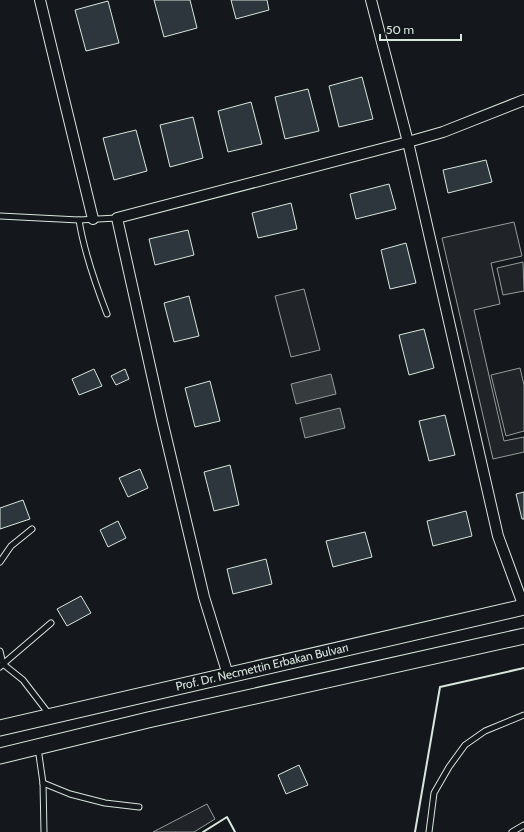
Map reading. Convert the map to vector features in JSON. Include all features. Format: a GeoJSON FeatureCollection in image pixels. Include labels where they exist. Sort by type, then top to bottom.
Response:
{"type":"FeatureCollection","features":[{"type":"Feature","properties":{"kind":"main road","name":"Prof. Dr. Necmettin Erbakan Bulvarı"},"geometry":{"type":"LineString","coordinates":[[0,728],[524,607]]}},
{"type":"Feature","properties":{"kind":"main road"},"geometry":{"type":"LineString","coordinates":[[0,756],[148,720],[524,636]]}},
{"type":"Feature","properties":{"kind":"street"},"geometry":{"type":"LineString","coordinates":[[40,0],[93,219]]}},
{"type":"Feature","properties":{"kind":"street"},"geometry":{"type":"LineString","coordinates":[[371,0],[408,142],[498,536],[524,607]]}},
{"type":"Feature","properties":{"kind":"street"},"geometry":{"type":"LineString","coordinates":[[228,675],[204,597],[162,420],[117,218],[443,132],[524,100]]}},
{"type":"Feature","properties":{"kind":"lane"},"geometry":{"type":"LineString","coordinates":[[0,216],[79,220],[117,218]]}},
{"type":"Feature","properties":{"kind":"lane"},"geometry":{"type":"LineString","coordinates":[[79,220],[80,232],[94,282],[107,314]]}},
{"type":"Feature","properties":{"kind":"lane"},"geometry":{"type":"LineString","coordinates":[[0,562],[11,546],[32,529]]}},
{"type":"Feature","properties":{"kind":"lane"},"geometry":{"type":"LineString","coordinates":[[1,665],[51,623]]}},
{"type":"Feature","properties":{"kind":"lane"},"geometry":{"type":"LineString","coordinates":[[0,651],[1,665]]}},
{"type":"Feature","properties":{"kind":"lane"},"geometry":{"type":"LineString","coordinates":[[1,665],[23,680],[50,717]]}},
{"type":"Feature","properties":{"kind":"lane"},"geometry":{"type":"LineString","coordinates":[[429,832],[434,792],[449,767],[465,745],[485,731],[524,715]]}},
{"type":"Feature","properties":{"kind":"lane"},"geometry":{"type":"LineString","coordinates":[[38,747],[43,783],[44,832]]}},
{"type":"Feature","properties":{"kind":"lane"},"geometry":{"type":"LineString","coordinates":[[43,783],[70,794],[105,803],[139,807]]}},
{"type":"Feature","properties":{"kind":"lane"},"geometry":{"type":"LineString","coordinates":[[512,832],[524,825]]}},
{"type":"Feature","properties":{"kind":"shaded area"},"geometry":{"type":"Polygon","coordinates":[[[514,222],[522,256],[491,263],[500,304],[474,310],[504,441],[524,437],[524,452],[493,459],[442,238],[514,222]]]}},
{"type":"Feature","properties":{"kind":"shaded area"},"geometry":{"type":"Polygon","coordinates":[[[523,262],[524,291],[503,295],[497,268],[523,262]]]}},
{"type":"Feature","properties":{"kind":"shaded area"},"geometry":{"type":"Polygon","coordinates":[[[304,289],[320,350],[291,357],[275,296],[304,289]]]}},
{"type":"Feature","properties":{"kind":"shaded area"},"geometry":{"type":"Polygon","coordinates":[[[520,368],[524,385],[524,431],[506,436],[491,375],[520,368]]]}},
{"type":"Feature","properties":{"kind":"shaded area"},"geometry":{"type":"Polygon","coordinates":[[[331,374],[336,394],[296,404],[291,384],[331,374]]]}},
{"type":"Feature","properties":{"kind":"shaded area"},"geometry":{"type":"Polygon","coordinates":[[[340,408],[345,428],[305,438],[300,418],[340,408]]]}},
{"type":"Feature","properties":{"kind":"shaded area"},"geometry":{"type":"Polygon","coordinates":[[[207,804],[215,819],[194,832],[153,832],[207,804]]]}},
{"type":"Feature","properties":{"kind":"building"},"geometry":{"type":"Polygon","coordinates":[[[154,0],[190,0],[197,28],[164,37],[154,0]]]}},
{"type":"Feature","properties":{"kind":"building"},"geometry":{"type":"Polygon","coordinates":[[[231,0],[267,0],[269,10],[236,19],[231,0]]]}},
{"type":"Feature","properties":{"kind":"building"},"geometry":{"type":"Polygon","coordinates":[[[108,1],[119,43],[86,51],[75,10],[108,1]]]}},
{"type":"Feature","properties":{"kind":"building"},"geometry":{"type":"Polygon","coordinates":[[[362,77],[373,119],[339,127],[329,86],[362,77]]]}},
{"type":"Feature","properties":{"kind":"building"},"geometry":{"type":"Polygon","coordinates":[[[308,89],[319,131],[285,139],[275,97],[308,89]]]}},
{"type":"Feature","properties":{"kind":"building"},"geometry":{"type":"Polygon","coordinates":[[[251,102],[262,144],[228,152],[218,111],[251,102]]]}},
{"type":"Feature","properties":{"kind":"building"},"geometry":{"type":"Polygon","coordinates":[[[193,117],[203,158],[170,167],[160,125],[193,117]]]}},
{"type":"Feature","properties":{"kind":"building"},"geometry":{"type":"Polygon","coordinates":[[[136,130],[147,171],[114,180],[103,138],[136,130]]]}},
{"type":"Feature","properties":{"kind":"building"},"geometry":{"type":"Polygon","coordinates":[[[486,160],[492,182],[448,193],[443,170],[486,160]]]}},
{"type":"Feature","properties":{"kind":"building"},"geometry":{"type":"Polygon","coordinates":[[[389,184],[396,209],[356,219],[350,194],[389,184]]]}},
{"type":"Feature","properties":{"kind":"building"},"geometry":{"type":"Polygon","coordinates":[[[291,203],[297,229],[258,238],[252,213],[291,203]]]}},
{"type":"Feature","properties":{"kind":"building"},"geometry":{"type":"Polygon","coordinates":[[[188,230],[194,255],[155,265],[149,239],[188,230]]]}},
{"type":"Feature","properties":{"kind":"building"},"geometry":{"type":"Polygon","coordinates":[[[406,243],[416,283],[390,289],[381,250],[406,243]]]}},
{"type":"Feature","properties":{"kind":"building"},"geometry":{"type":"Polygon","coordinates":[[[189,296],[199,336],[174,342],[164,303],[189,296]]]}},
{"type":"Feature","properties":{"kind":"building"},"geometry":{"type":"Polygon","coordinates":[[[424,329],[434,368],[409,375],[399,335],[424,329]]]}},
{"type":"Feature","properties":{"kind":"building"},"geometry":{"type":"Polygon","coordinates":[[[94,369],[102,386],[79,395],[72,379],[94,369]]]}},
{"type":"Feature","properties":{"kind":"building"},"geometry":{"type":"Polygon","coordinates":[[[125,369],[129,379],[116,385],[111,376],[125,369]]]}},
{"type":"Feature","properties":{"kind":"building"},"geometry":{"type":"Polygon","coordinates":[[[210,381],[220,421],[195,427],[185,388],[210,381]]]}},
{"type":"Feature","properties":{"kind":"building"},"geometry":{"type":"Polygon","coordinates":[[[445,415],[455,455],[429,461],[419,421],[445,415]]]}},
{"type":"Feature","properties":{"kind":"building"},"geometry":{"type":"Polygon","coordinates":[[[230,465],[239,505],[214,511],[204,472],[230,465]]]}},
{"type":"Feature","properties":{"kind":"building"},"geometry":{"type":"Polygon","coordinates":[[[140,469],[148,488],[128,497],[119,478],[140,469]]]}},
{"type":"Feature","properties":{"kind":"building"},"geometry":{"type":"Polygon","coordinates":[[[524,492],[524,519],[522,519],[516,494],[524,492]]]}},
{"type":"Feature","properties":{"kind":"building"},"geometry":{"type":"Polygon","coordinates":[[[23,500],[30,519],[0,529],[0,508],[23,500]]]}},
{"type":"Feature","properties":{"kind":"building"},"geometry":{"type":"Polygon","coordinates":[[[466,511],[472,536],[433,546],[427,521],[466,511]]]}},
{"type":"Feature","properties":{"kind":"building"},"geometry":{"type":"Polygon","coordinates":[[[118,521],[126,538],[108,547],[100,530],[118,521]]]}},
{"type":"Feature","properties":{"kind":"building"},"geometry":{"type":"Polygon","coordinates":[[[365,532],[372,557],[333,567],[326,541],[365,532]]]}},
{"type":"Feature","properties":{"kind":"building"},"geometry":{"type":"Polygon","coordinates":[[[266,559],[272,584],[233,594],[227,569],[266,559]]]}},
{"type":"Feature","properties":{"kind":"building"},"geometry":{"type":"Polygon","coordinates":[[[81,596],[91,613],[67,626],[57,609],[81,596]]]}},
{"type":"Feature","properties":{"kind":"building"},"geometry":{"type":"Polygon","coordinates":[[[299,765],[308,785],[286,794],[278,775],[299,765]]]}},
{"type":"Feature","properties":{"kind":"wall"},"geometry":{"type":"LineString","coordinates":[[415,832],[440,687],[524,668]]}},
{"type":"Feature","properties":{"kind":"wall"},"geometry":{"type":"LineString","coordinates":[[203,832],[227,817],[235,832]]}}]}
